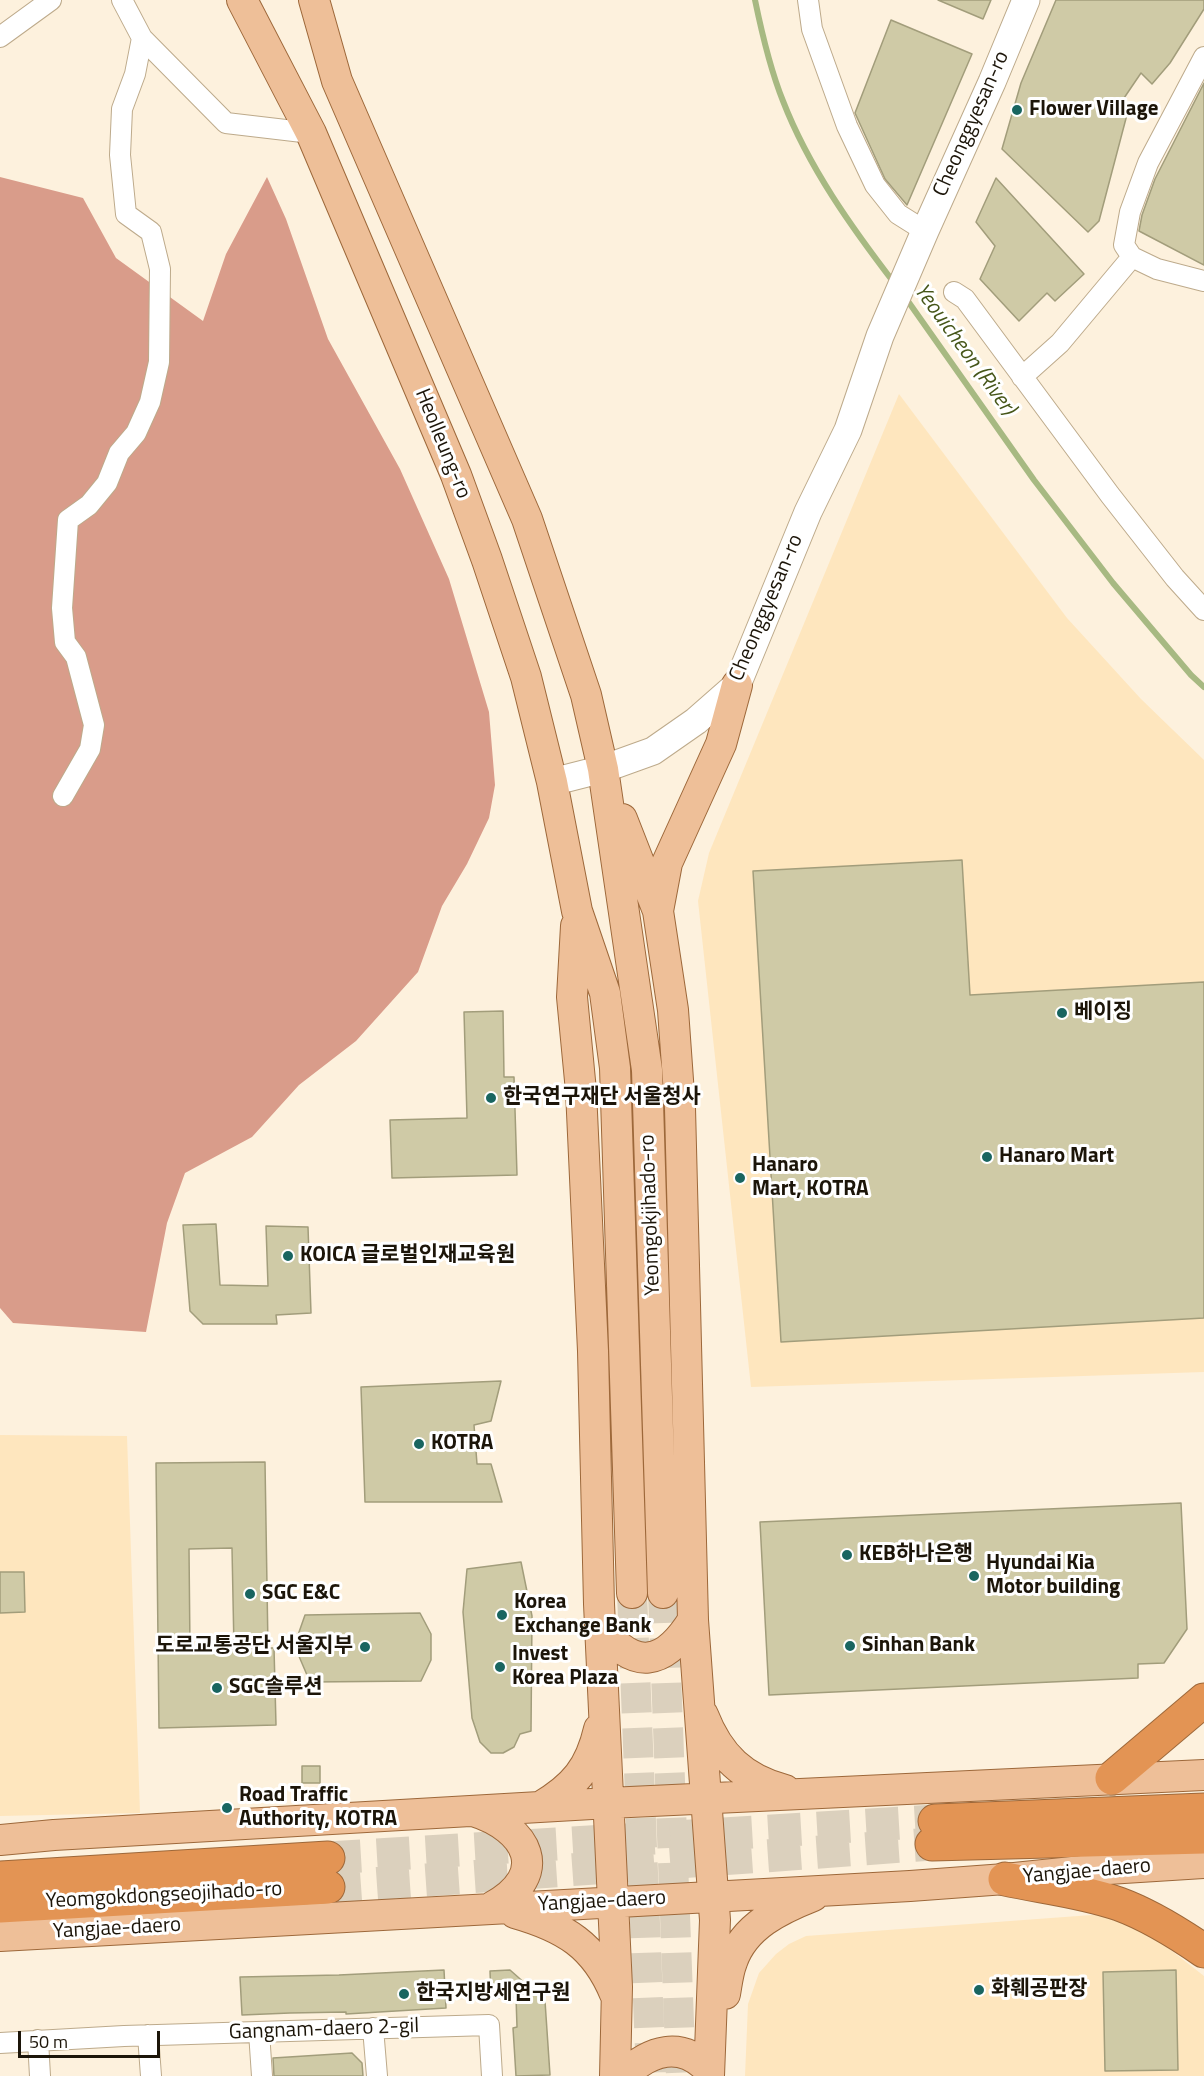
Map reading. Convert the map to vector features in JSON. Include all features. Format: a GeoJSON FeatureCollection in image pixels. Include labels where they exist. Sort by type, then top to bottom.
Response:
{"type":"FeatureCollection","features":[{"type":"Feature","properties":{"kind":"highway"},"geometry":{"type":"LineString","coordinates":[[1112,1778],[1204,1700]]}},
{"type":"Feature","properties":{"kind":"highway","name":"Yangjae-daero"},"geometry":{"type":"LineString","coordinates":[[1204,1810],[933,1833],[1204,1837]]}},
{"type":"Feature","properties":{"kind":"highway","name":"Yeomgokdongseojihado-ro"},"geometry":{"type":"LineString","coordinates":[[0,1878],[328,1873],[0,1906]]}},
{"type":"Feature","properties":{"kind":"highway"},"geometry":{"type":"LineString","coordinates":[[1005,1879],[1092,1896],[1119,1904],[1161,1925],[1204,1951]]}},
{"type":"Feature","properties":{"kind":"main road","name":"Heolleung-ro"},"geometry":{"type":"LineString","coordinates":[[242,0],[311,133],[456,475],[526,677],[552,782],[577,911]]}},
{"type":"Feature","properties":{"kind":"main road"},"geometry":{"type":"LineString","coordinates":[[314,0],[337,81],[527,519],[586,695],[603,769],[658,911],[673,1010],[680,1108],[693,1620],[715,1920],[709,2073]]}},
{"type":"Feature","properties":{"kind":"main road","name":"Cheonggyesan-ro"},"geometry":{"type":"LineString","coordinates":[[552,782],[603,769],[653,751],[696,721],[737,685],[808,512],[848,430],[880,336],[1026,0]]}},
{"type":"Feature","properties":{"kind":"main road"},"geometry":{"type":"LineString","coordinates":[[658,911],[668,863],[721,744],[737,685]]}},
{"type":"Feature","properties":{"kind":"main road","name":"Yeomgokjihado-ro"},"geometry":{"type":"LineString","coordinates":[[603,769],[647,1070],[663,1593]]}},
{"type":"Feature","properties":{"kind":"main road"},"geometry":{"type":"LineString","coordinates":[[577,911],[572,997],[581,1091],[593,1351],[600,1626],[614,1901],[615,2076]]}},
{"type":"Feature","properties":{"kind":"main road","name":"Yeomgokjihado-ro"},"geometry":{"type":"LineString","coordinates":[[577,911],[605,993],[615,1068],[632,1593]]}},
{"type":"Feature","properties":{"kind":"main road"},"geometry":{"type":"LineString","coordinates":[[600,1626],[627,1653],[646,1658],[659,1655],[669,1649],[679,1640],[693,1620]]}},
{"type":"Feature","properties":{"kind":"main road"},"geometry":{"type":"LineString","coordinates":[[698,1701],[713,1736],[736,1767],[754,1779],[800,1794]]}},
{"type":"Feature","properties":{"kind":"main road"},"geometry":{"type":"LineString","coordinates":[[539,1807],[562,1793],[586,1767],[597,1738],[604,1702]]}},
{"type":"Feature","properties":{"kind":"main road"},"geometry":{"type":"LineString","coordinates":[[0,1840],[609,1803],[1204,1775]]}},
{"type":"Feature","properties":{"kind":"main road"},"geometry":{"type":"LineString","coordinates":[[473,1811],[502,1825],[513,1834],[527,1853],[527,1869],[523,1880],[511,1894],[492,1907]]}},
{"type":"Feature","properties":{"kind":"main road","name":"Yangjae-daero"},"geometry":{"type":"LineString","coordinates":[[0,1936],[1005,1879],[1092,1870],[1204,1863]]}},
{"type":"Feature","properties":{"kind":"main road"},"geometry":{"type":"LineString","coordinates":[[709,2073],[728,1974],[742,1942],[763,1921],[799,1901],[833,1888],[868,1887]]}},
{"type":"Feature","properties":{"kind":"main road"},"geometry":{"type":"LineString","coordinates":[[492,1907],[540,1920],[559,1928],[574,1938],[589,1950],[600,1965],[616,1998]]}},
{"type":"Feature","properties":{"kind":"main road"},"geometry":{"type":"LineString","coordinates":[[623,2076],[646,2057],[666,2052],[687,2054],[699,2060],[709,2073]]}},
{"type":"Feature","properties":{"kind":"street"},"geometry":{"type":"LineString","coordinates":[[0,37],[51,0]]}},
{"type":"Feature","properties":{"kind":"street"},"geometry":{"type":"LineString","coordinates":[[808,0],[812,29],[847,126],[875,184],[921,240]]}},
{"type":"Feature","properties":{"kind":"street"},"geometry":{"type":"LineString","coordinates":[[122,1],[142,38],[226,123],[311,133]]}},
{"type":"Feature","properties":{"kind":"street"},"geometry":{"type":"LineString","coordinates":[[63,796],[90,749],[94,725],[76,657],[65,642],[62,608],[68,520],[89,505],[107,483],[119,453],[136,433],[150,402],[159,362],[160,269],[151,232],[126,214],[120,155],[122,109],[135,74],[142,38]]}},
{"type":"Feature","properties":{"kind":"street"},"geometry":{"type":"LineString","coordinates":[[1204,57],[1148,163],[1130,212],[1124,245],[1132,257],[1157,269],[1204,281]]}},
{"type":"Feature","properties":{"kind":"street"},"geometry":{"type":"LineString","coordinates":[[1022,377],[1060,343],[1132,257]]}},
{"type":"Feature","properties":{"kind":"street"},"geometry":{"type":"LineString","coordinates":[[954,292],[965,299],[1117,504],[1175,578],[1204,610]]}},
{"type":"Feature","properties":{"kind":"street","name":"Gangnam-daero 2-gil"},"geometry":{"type":"LineString","coordinates":[[0,2043],[148,2035],[489,2025],[492,2076]]}},
{"type":"Feature","properties":{"kind":"street"},"geometry":{"type":"LineString","coordinates":[[373,2028],[376,2076]]}},
{"type":"Feature","properties":{"kind":"street"},"geometry":{"type":"LineString","coordinates":[[259,2032],[262,2076]]}},
{"type":"Feature","properties":{"kind":"street"},"geometry":{"type":"LineString","coordinates":[[148,2035],[151,2076]]}},
{"type":"Feature","properties":{"kind":"street"},"geometry":{"type":"LineString","coordinates":[[38,2040],[40,2076]]}},
{"type":"Feature","properties":{"kind":"shaded area"},"geometry":{"type":"Polygon","coordinates":[[[0,177],[83,198],[116,258],[203,321],[226,254],[267,177],[286,219],[328,339],[400,469],[449,579],[489,712],[495,785],[489,818],[467,864],[442,906],[418,972],[356,1041],[299,1085],[252,1137],[185,1173],[167,1223],[146,1332],[13,1323],[0,1308],[0,177]]]}},
{"type":"Feature","properties":{"kind":"shaded area"},"geometry":{"type":"Polygon","coordinates":[[[899,394],[1067,618],[1141,699],[1204,760],[1204,1372],[751,1387],[698,901],[709,853],[899,394]]]}},
{"type":"Feature","properties":{"kind":"shaded area"},"geometry":{"type":"Polygon","coordinates":[[[0,1435],[127,1436],[140,1813],[0,1816],[0,1435]]]}},
{"type":"Feature","properties":{"kind":"shaded area","name":"화훼공판장"},"geometry":{"type":"Polygon","coordinates":[[[1119,1913],[1140,1926],[1204,1976],[1204,2076],[745,2076],[748,2004],[759,1973],[776,1954],[789,1944],[806,1936],[1119,1913]]]}},
{"type":"Feature","properties":{"kind":"building"},"geometry":{"type":"Polygon","coordinates":[[[938,0],[991,0],[983,19],[938,0]]]}},
{"type":"Feature","properties":{"kind":"building"},"geometry":{"type":"Polygon","coordinates":[[[1056,0],[1204,0],[1204,9],[1170,63],[1152,84],[1141,73],[1122,101],[1129,107],[1099,221],[1088,232],[1002,149],[1021,83],[1056,0]]]}},
{"type":"Feature","properties":{"kind":"building"},"geometry":{"type":"Polygon","coordinates":[[[891,20],[972,54],[907,205],[885,179],[855,113],[891,20]]]}},
{"type":"Feature","properties":{"kind":"building"},"geometry":{"type":"Polygon","coordinates":[[[1204,83],[1204,265],[1139,231],[1142,215],[1155,179],[1204,83]]]}},
{"type":"Feature","properties":{"kind":"building"},"geometry":{"type":"Polygon","coordinates":[[[996,178],[1084,274],[1055,301],[1047,293],[1019,321],[980,279],[995,246],[976,222],[996,178]]]}},
{"type":"Feature","properties":{"kind":"building","name":"Hanaro Mart"},"geometry":{"type":"Polygon","coordinates":[[[962,860],[970,995],[1204,982],[1204,1318],[781,1342],[753,871],[962,860]]]}},
{"type":"Feature","properties":{"kind":"building","name":"한국연구재단 서울청사"},"geometry":{"type":"Polygon","coordinates":[[[503,1011],[504,1077],[514,1077],[517,1175],[392,1178],[390,1120],[467,1118],[464,1012],[503,1011]]]}},
{"type":"Feature","properties":{"kind":"building","name":"KOICA 글로벌인재교육원"},"geometry":{"type":"Polygon","coordinates":[[[216,1224],[220,1285],[268,1286],[266,1226],[308,1227],[311,1313],[276,1315],[277,1324],[203,1324],[190,1311],[183,1225],[216,1224]]]}},
{"type":"Feature","properties":{"kind":"building","name":"KOTRA"},"geometry":{"type":"Polygon","coordinates":[[[501,1381],[491,1421],[474,1425],[477,1464],[491,1464],[502,1502],[365,1502],[361,1387],[501,1381]]]}},
{"type":"Feature","properties":{"kind":"building","name":"SGC E&C"},"geometry":{"type":"Polygon","coordinates":[[[265,1462],[268,1648],[274,1648],[276,1725],[159,1728],[156,1463],[265,1462]],[[232,1548],[189,1549],[190,1650],[234,1649],[232,1548]]]}},
{"type":"Feature","properties":{"kind":"building","name":"Hyundai Kia Motor building"},"geometry":{"type":"Polygon","coordinates":[[[1181,1503],[1187,1629],[1164,1663],[1138,1664],[1138,1678],[769,1695],[760,1522],[1181,1503]]]}},
{"type":"Feature","properties":{"kind":"building","name":"Invest Korea Plaza"},"geometry":{"type":"Polygon","coordinates":[[[521,1562],[532,1616],[531,1731],[520,1734],[514,1747],[503,1753],[491,1753],[480,1742],[472,1718],[463,1612],[467,1569],[521,1562]]]}},
{"type":"Feature","properties":{"kind":"building"},"geometry":{"type":"Polygon","coordinates":[[[0,1572],[24,1572],[25,1612],[0,1613],[0,1572]]]}},
{"type":"Feature","properties":{"kind":"building","name":"도로교통공단 서울지부"},"geometry":{"type":"Polygon","coordinates":[[[420,1613],[431,1634],[431,1660],[421,1681],[310,1682],[295,1647],[299,1647],[298,1635],[305,1615],[420,1613]]]}},
{"type":"Feature","properties":{"kind":"building"},"geometry":{"type":"Polygon","coordinates":[[[302,1766],[320,1766],[320,1783],[302,1783],[302,1766]]]}},
{"type":"Feature","properties":{"kind":"building"},"geometry":{"type":"Polygon","coordinates":[[[444,1970],[446,2008],[346,2014],[346,2012],[242,2015],[240,1977],[444,1970]]]}},
{"type":"Feature","properties":{"kind":"building"},"geometry":{"type":"Polygon","coordinates":[[[510,1970],[545,2001],[550,2075],[516,2076],[513,2028],[517,2027],[516,1997],[491,1998],[490,1971],[510,1970]]]}},
{"type":"Feature","properties":{"kind":"building"},"geometry":{"type":"Polygon","coordinates":[[[1176,1970],[1178,2070],[1105,2071],[1103,1972],[1176,1970]]]}},
{"type":"Feature","properties":{"kind":"building"},"geometry":{"type":"Polygon","coordinates":[[[352,2053],[362,2063],[363,2076],[274,2076],[273,2058],[352,2053]]]}},
{"type":"Feature","properties":{"kind":"waterway","name":"Yeouicheon (River)"},"geometry":{"type":"LineString","coordinates":[[755,0],[774,76],[805,150],[833,197],[895,284]]}},
{"type":"Feature","properties":{"kind":"waterway","name":"Yeouicheon (River)"},"geometry":{"type":"LineString","coordinates":[[905,297],[1034,480],[1113,583],[1191,675],[1204,687]]}},
{"type":"Feature","properties":{"kind":"tunnel"},"geometry":{"type":"LineString","coordinates":[[632,1593],[651,2076]]}},
{"type":"Feature","properties":{"kind":"tunnel"},"geometry":{"type":"LineString","coordinates":[[663,1593],[681,2076]]}},
{"type":"Feature","properties":{"kind":"tunnel"},"geometry":{"type":"LineString","coordinates":[[328,1858],[935,1821]]}},
{"type":"Feature","properties":{"kind":"tunnel"},"geometry":{"type":"LineString","coordinates":[[328,1887],[932,1844]]}},
{"type":"Feature","properties":{"kind":"place","name":"Flower Village"},"geometry":{"type":"Point","coordinates":[1017,110]}},
{"type":"Feature","properties":{"kind":"place","name":"베이징"},"geometry":{"type":"Point","coordinates":[1062,1013]}},
{"type":"Feature","properties":{"kind":"place","name":"한국연구재단 서울청사"},"geometry":{"type":"Point","coordinates":[491,1098]}},
{"type":"Feature","properties":{"kind":"place","name":"Hanaro Mart"},"geometry":{"type":"Point","coordinates":[987,1157]}},
{"type":"Feature","properties":{"kind":"place","name":"Hanaro Mart, KOTRA"},"geometry":{"type":"Point","coordinates":[740,1178]}},
{"type":"Feature","properties":{"kind":"place","name":"KOICA 글로벌인재교육원"},"geometry":{"type":"Point","coordinates":[288,1256]}},
{"type":"Feature","properties":{"kind":"place","name":"KOTRA"},"geometry":{"type":"Point","coordinates":[419,1444]}},
{"type":"Feature","properties":{"kind":"place","name":"KEB하나은행"},"geometry":{"type":"Point","coordinates":[847,1555]}},
{"type":"Feature","properties":{"kind":"place","name":"Hyundai Kia Motor building"},"geometry":{"type":"Point","coordinates":[974,1576]}},
{"type":"Feature","properties":{"kind":"place","name":"SGC E&C"},"geometry":{"type":"Point","coordinates":[250,1594]}},
{"type":"Feature","properties":{"kind":"place","name":"Korea Exchange Bank"},"geometry":{"type":"Point","coordinates":[502,1615]}},
{"type":"Feature","properties":{"kind":"place","name":"Sinhan Bank"},"geometry":{"type":"Point","coordinates":[850,1646]}},
{"type":"Feature","properties":{"kind":"place","name":"도로교통공단 서울지부"},"geometry":{"type":"Point","coordinates":[365,1647]}},
{"type":"Feature","properties":{"kind":"place","name":"Invest Korea Plaza"},"geometry":{"type":"Point","coordinates":[500,1667]}},
{"type":"Feature","properties":{"kind":"place","name":"SGC솔루션"},"geometry":{"type":"Point","coordinates":[217,1688]}},
{"type":"Feature","properties":{"kind":"place","name":"Road Traffic Authority, KOTRA"},"geometry":{"type":"Point","coordinates":[227,1808]}},
{"type":"Feature","properties":{"kind":"place","name":"화훼공판장"},"geometry":{"type":"Point","coordinates":[979,1990]}},
{"type":"Feature","properties":{"kind":"place","name":"한국지방세연구원"},"geometry":{"type":"Point","coordinates":[404,1994]}}]}
